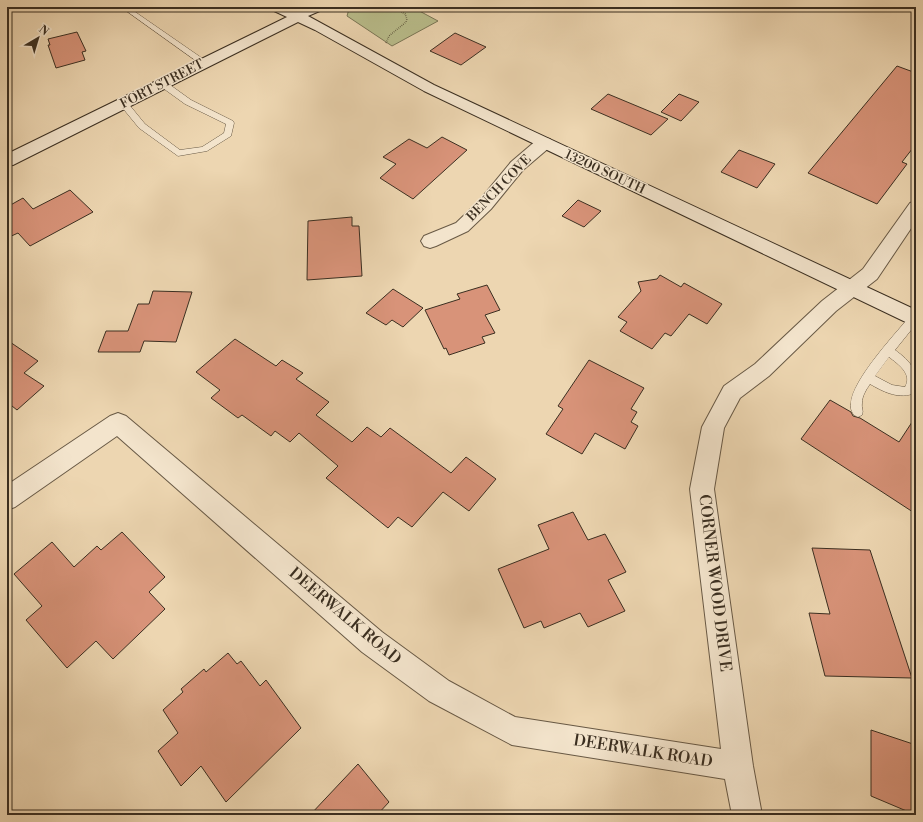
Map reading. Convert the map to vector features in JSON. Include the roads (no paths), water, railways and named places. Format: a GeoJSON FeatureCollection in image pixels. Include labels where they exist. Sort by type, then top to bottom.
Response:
{"type":"FeatureCollection","features":[{"type":"Feature","properties":{"kind":"street","name":"13200 SOUTH"},"geometry":{"type":"LineString","coordinates":[[277,7],[326,30],[429,88],[850,289],[915,318]]}},
{"type":"Feature","properties":{"kind":"street","name":"FORT STREET"},"geometry":{"type":"LineString","coordinates":[[7,161],[317,7]]}},
{"type":"Feature","properties":{"kind":"street","name":"BENCH COVE"},"geometry":{"type":"LineString","coordinates":[[430,241],[462,226],[485,205],[517,166],[544,143]]}},
{"type":"Feature","properties":{"kind":"street","name":"CORNER WOOD DRIVE"},"geometry":{"type":"LineString","coordinates":[[747,815],[738,766],[702,489],[713,427],[732,392],[762,370],[829,306],[870,274],[916,207]]}},
{"type":"Feature","properties":{"kind":"street","name":"DEERWALK ROAD"},"geometry":{"type":"LineString","coordinates":[[7,499],[118,423],[372,642],[439,691],[512,731],[738,766]]}},
{"type":"Feature","properties":{"kind":"lane"},"geometry":{"type":"LineString","coordinates":[[124,7],[205,63]]}},
{"type":"Feature","properties":{"kind":"lane"},"geometry":{"type":"LineString","coordinates":[[124,104],[142,126],[178,153],[204,149],[228,134],[230,123],[188,102],[163,84]]}},
{"type":"Feature","properties":{"kind":"lane"},"geometry":{"type":"LineString","coordinates":[[858,412],[856,402],[868,378],[915,318]]}},
{"type":"Feature","properties":{"kind":"lane"},"geometry":{"type":"LineString","coordinates":[[868,378],[896,391],[908,391],[912,386],[914,381],[912,373],[903,362],[889,351]]}}]}
